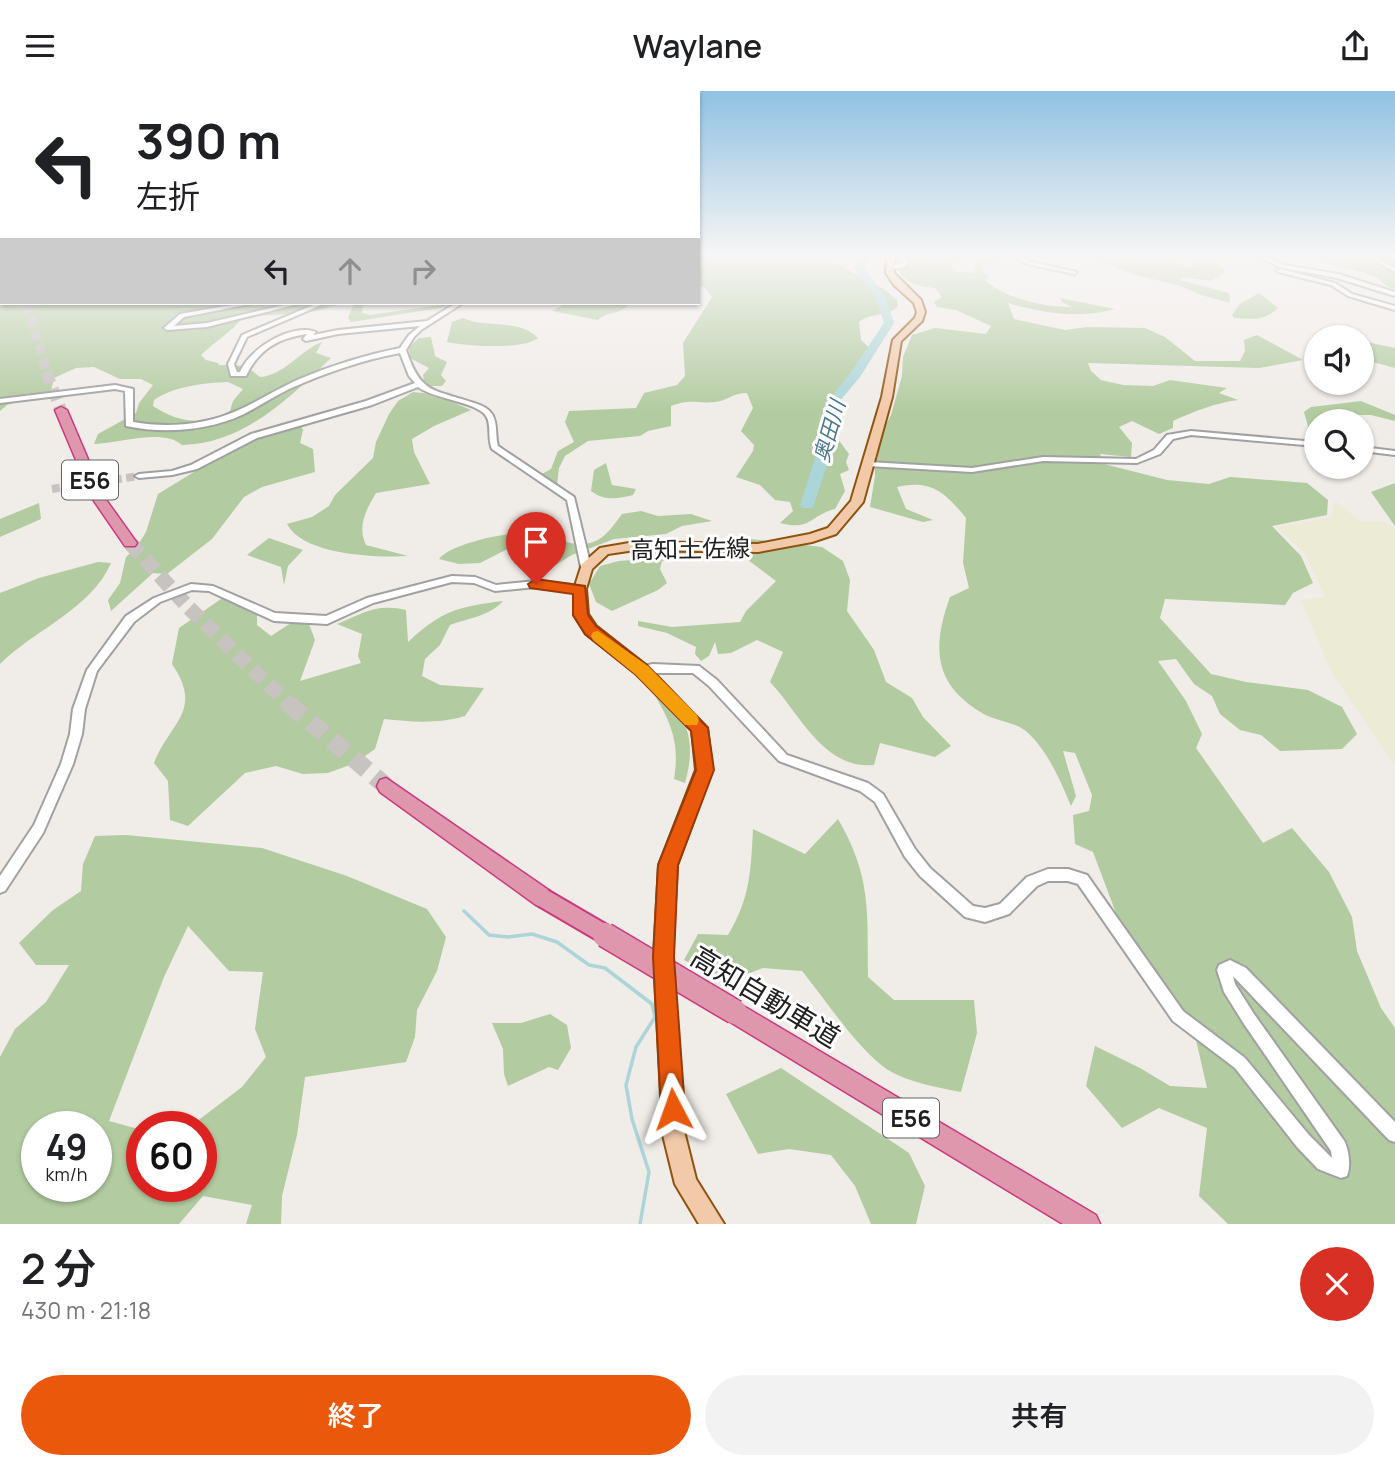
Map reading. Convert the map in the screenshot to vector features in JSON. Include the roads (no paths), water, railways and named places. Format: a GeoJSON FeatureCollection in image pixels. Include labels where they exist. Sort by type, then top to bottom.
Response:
{"type":"FeatureCollection","features":[{"type":"Feature","properties":{"kind":"highway","name":"E56"},"geometry":{"type":"LineString","coordinates":[[61,410],[98,498],[130,543]]}},
{"type":"Feature","properties":{"kind":"highway","name":"高知自動車道"},"geometry":{"type":"LineString","coordinates":[[387,786],[543,898],[1087,1224]]}},
{"type":"Feature","properties":{"kind":"main road","name":"高知土佐線"},"geometry":{"type":"LineString","coordinates":[[586,567],[604,551],[635,546],[758,548],[790,543],[832,531],[857,502],[887,397],[897,340],[919,319],[920,307]]}},
{"type":"Feature","properties":{"kind":"main road"},"geometry":{"type":"LineString","coordinates":[[586,567],[580,589],[580,615],[591,630],[642,670],[699,728],[705,770],[668,865],[663,957],[674,1135],[686,1184],[712,1224]]}},
{"type":"Feature","properties":{"kind":"street"},"geometry":{"type":"LineString","coordinates":[[229,307],[182,315],[167,328],[207,325],[283,307]]}},
{"type":"Feature","properties":{"kind":"street"},"geometry":{"type":"LineString","coordinates":[[314,307],[244,336],[231,364],[234,374],[243,374],[249,361],[279,339],[299,332],[313,332],[306,339],[315,339],[338,332],[429,323]]}},
{"type":"Feature","properties":{"kind":"street"},"geometry":{"type":"LineString","coordinates":[[454,307],[411,336],[403,350],[408,370],[417,385],[483,410],[491,423],[491,441],[495,447],[571,499],[586,567]]}},
{"type":"Feature","properties":{"kind":"street"},"geometry":{"type":"LineString","coordinates":[[0,401],[115,387],[129,389],[129,424],[147,428],[190,426],[235,414],[283,389],[357,360],[403,350]]}},
{"type":"Feature","properties":{"kind":"street"},"geometry":{"type":"LineString","coordinates":[[139,476],[172,473],[194,467],[254,436],[358,407],[417,385]]}},
{"type":"Feature","properties":{"kind":"street"},"geometry":{"type":"LineString","coordinates":[[868,464],[962,470],[1043,459],[1137,460],[1157,452],[1170,437],[1191,433],[1304,443]]}},
{"type":"Feature","properties":{"kind":"street"},"geometry":{"type":"LineString","coordinates":[[1374,450],[1395,453]]}},
{"type":"Feature","properties":{"kind":"street"},"geometry":{"type":"LineString","coordinates":[[0,887],[39,829],[67,764],[79,709],[92,670],[130,619],[157,600],[191,587],[210,587],[274,617],[327,619],[370,600],[452,579],[475,580],[495,588],[536,584],[580,589]]}},
{"type":"Feature","properties":{"kind":"street"},"geometry":{"type":"LineString","coordinates":[[642,670],[695,669],[713,683],[783,758],[864,787],[879,797],[910,853],[925,872],[971,912],[985,915],[1004,909],[1032,881],[1048,875],[1069,875],[1082,879],[1178,1016],[1240,1063],[1324,1163],[1341,1170],[1339,1148],[1229,987],[1224,970],[1230,967],[1241,973],[1395,1134]]}},
{"type":"Feature","properties":{"kind":"waterway","name":"奥田川"},"geometry":{"type":"LineString","coordinates":[[807,505],[825,449],[833,402],[856,374],[889,323],[884,307]]}},
{"type":"Feature","properties":{"kind":"waterway"},"geometry":{"type":"LineString","coordinates":[[464,911],[489,935],[508,937],[532,934],[557,942],[589,965],[605,968],[652,1004],[655,1017],[636,1047],[626,1085],[632,1119],[649,1172],[640,1224]]}},
{"type":"Feature","properties":{"kind":"tunnel"},"geometry":{"type":"LineString","coordinates":[[28,307],[47,373]]}},
{"type":"Feature","properties":{"kind":"tunnel"},"geometry":{"type":"LineString","coordinates":[[46,372],[61,410]]}},
{"type":"Feature","properties":{"kind":"tunnel"},"geometry":{"type":"LineString","coordinates":[[52,489],[139,476]]}},
{"type":"Feature","properties":{"kind":"tunnel"},"geometry":{"type":"LineString","coordinates":[[130,543],[189,608],[291,706]]}},
{"type":"Feature","properties":{"kind":"tunnel"},"geometry":{"type":"LineString","coordinates":[[289,704],[386,786]]}}]}
